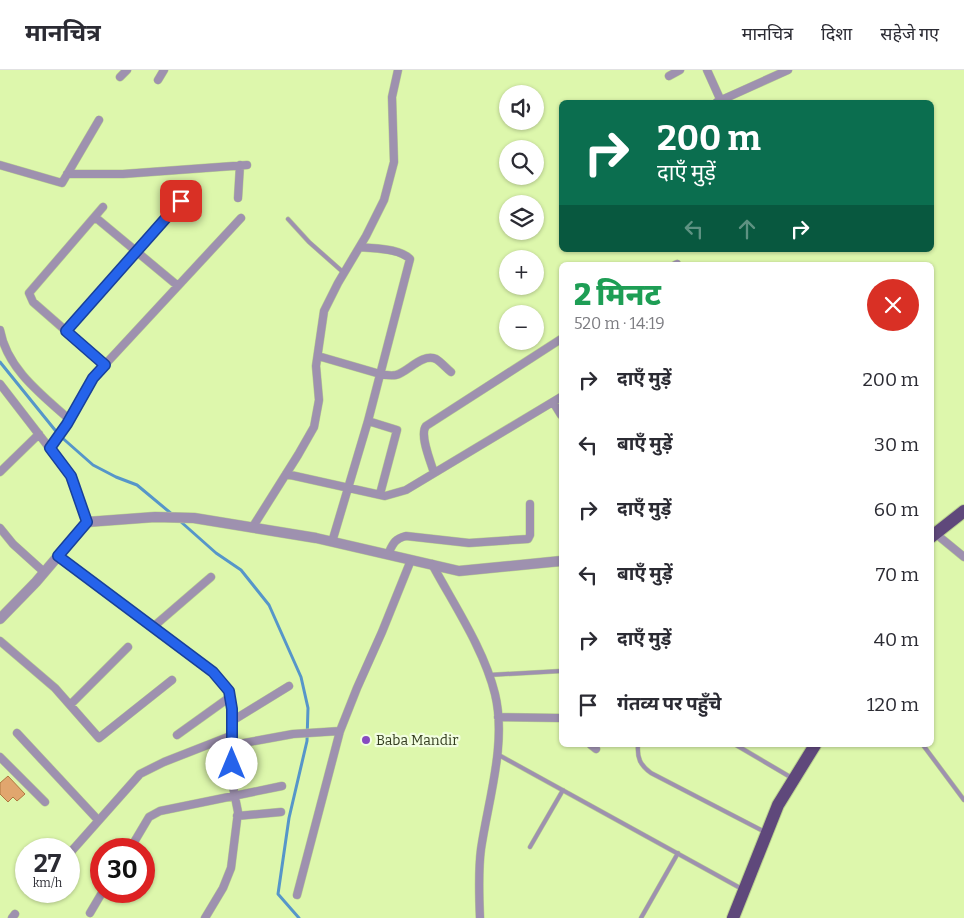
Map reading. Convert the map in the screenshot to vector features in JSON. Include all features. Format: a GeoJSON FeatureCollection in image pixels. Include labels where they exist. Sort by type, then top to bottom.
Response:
{"type":"FeatureCollection","features":[{"type":"Feature","properties":{"kind":"main road"},"geometry":{"type":"LineString","coordinates":[[934,535],[964,511]]}},
{"type":"Feature","properties":{"kind":"main road"},"geometry":{"type":"LineString","coordinates":[[733,918],[778,805],[814,747]]}},
{"type":"Feature","properties":{"kind":"street"},"geometry":{"type":"LineString","coordinates":[[120,77],[127,70]]}},
{"type":"Feature","properties":{"kind":"street"},"geometry":{"type":"LineString","coordinates":[[158,80],[164,70]]}},
{"type":"Feature","properties":{"kind":"street"},"geometry":{"type":"LineString","coordinates":[[252,528],[314,426],[319,400],[316,366],[324,311],[384,200],[394,162],[392,97],[398,70]]}},
{"type":"Feature","properties":{"kind":"street"},"geometry":{"type":"LineString","coordinates":[[669,76],[680,70]]}},
{"type":"Feature","properties":{"kind":"street"},"geometry":{"type":"LineString","coordinates":[[707,70],[718,100]]}},
{"type":"Feature","properties":{"kind":"street"},"geometry":{"type":"LineString","coordinates":[[723,100],[788,70]]}},
{"type":"Feature","properties":{"kind":"street"},"geometry":{"type":"LineString","coordinates":[[0,165],[62,183],[98,120]]}},
{"type":"Feature","properties":{"kind":"street"},"geometry":{"type":"LineString","coordinates":[[67,174],[123,174],[243,165],[238,198]]}},
{"type":"Feature","properties":{"kind":"street"},"geometry":{"type":"LineString","coordinates":[[66,331],[181,201]]}},
{"type":"Feature","properties":{"kind":"street"},"geometry":{"type":"LineString","coordinates":[[103,207],[30,293],[33,302],[105,365]]}},
{"type":"Feature","properties":{"kind":"street"},"geometry":{"type":"LineString","coordinates":[[95,217],[178,286]]}},
{"type":"Feature","properties":{"kind":"street"},"geometry":{"type":"LineString","coordinates":[[50,448],[68,422],[93,378],[241,218]]}},
{"type":"Feature","properties":{"kind":"street"},"geometry":{"type":"LineString","coordinates":[[332,542],[368,421],[410,259],[399,252],[360,247]]}},
{"type":"Feature","properties":{"kind":"street"},"geometry":{"type":"LineString","coordinates":[[0,330],[2,339],[15,367],[68,422]]}},
{"type":"Feature","properties":{"kind":"street"},"geometry":{"type":"LineString","coordinates":[[434,473],[423,436],[426,426],[559,340]]}},
{"type":"Feature","properties":{"kind":"street"},"geometry":{"type":"LineString","coordinates":[[318,356],[380,374],[396,375],[424,359],[431,358],[436,359],[451,372]]}},
{"type":"Feature","properties":{"kind":"street"},"geometry":{"type":"LineString","coordinates":[[0,384],[71,476],[87,522]]}},
{"type":"Feature","properties":{"kind":"street"},"geometry":{"type":"LineString","coordinates":[[286,474],[385,496],[406,490],[559,398]]}},
{"type":"Feature","properties":{"kind":"street"},"geometry":{"type":"LineString","coordinates":[[553,402],[559,412]]}},
{"type":"Feature","properties":{"kind":"street"},"geometry":{"type":"LineString","coordinates":[[368,421],[397,430],[380,494]]}},
{"type":"Feature","properties":{"kind":"street"},"geometry":{"type":"LineString","coordinates":[[0,472],[39,434]]}},
{"type":"Feature","properties":{"kind":"street"},"geometry":{"type":"LineString","coordinates":[[388,554],[394,541],[406,536],[469,544],[528,539],[530,535],[530,504]]}},
{"type":"Feature","properties":{"kind":"street"},"geometry":{"type":"LineString","coordinates":[[0,619],[87,522],[156,517],[194,518],[332,542],[459,571],[559,561]]}},
{"type":"Feature","properties":{"kind":"street"},"geometry":{"type":"LineString","coordinates":[[0,528],[13,544],[44,572]]}},
{"type":"Feature","properties":{"kind":"street"},"geometry":{"type":"LineString","coordinates":[[934,537],[964,558]]}},
{"type":"Feature","properties":{"kind":"street"},"geometry":{"type":"LineString","coordinates":[[58,556],[213,672],[229,691],[232,709],[232,782],[238,816],[231,868],[223,888],[205,918]]}},
{"type":"Feature","properties":{"kind":"street"},"geometry":{"type":"LineString","coordinates":[[297,895],[340,731],[411,560]]}},
{"type":"Feature","properties":{"kind":"street"},"geometry":{"type":"LineString","coordinates":[[432,564],[486,663],[496,696],[498,717],[497,754],[480,852],[480,918]]}},
{"type":"Feature","properties":{"kind":"street"},"geometry":{"type":"LineString","coordinates":[[153,627],[211,577]]}},
{"type":"Feature","properties":{"kind":"street"},"geometry":{"type":"LineString","coordinates":[[0,641],[55,688],[99,738],[172,680]]}},
{"type":"Feature","properties":{"kind":"street"},"geometry":{"type":"LineString","coordinates":[[70,705],[128,647]]}},
{"type":"Feature","properties":{"kind":"street"},"geometry":{"type":"LineString","coordinates":[[232,721],[289,686]]}},
{"type":"Feature","properties":{"kind":"street"},"geometry":{"type":"LineString","coordinates":[[177,735],[230,697]]}},
{"type":"Feature","properties":{"kind":"street"},"geometry":{"type":"LineString","coordinates":[[498,717],[558,718]]}},
{"type":"Feature","properties":{"kind":"street"},"geometry":{"type":"LineString","coordinates":[[233,745],[293,734],[340,731]]}},
{"type":"Feature","properties":{"kind":"street"},"geometry":{"type":"LineString","coordinates":[[17,733],[98,820]]}},
{"type":"Feature","properties":{"kind":"street"},"geometry":{"type":"LineString","coordinates":[[80,841],[140,774],[164,762],[232,735]]}},
{"type":"Feature","properties":{"kind":"street"},"geometry":{"type":"LineString","coordinates":[[0,757],[45,802]]}},
{"type":"Feature","properties":{"kind":"street"},"geometry":{"type":"LineString","coordinates":[[137,838],[149,817],[160,811],[282,786]]}},
{"type":"Feature","properties":{"kind":"street"},"geometry":{"type":"LineString","coordinates":[[238,816],[281,812]]}},
{"type":"Feature","properties":{"kind":"street"},"geometry":{"type":"LineString","coordinates":[[90,913],[96,903]]}},
{"type":"Feature","properties":{"kind":"lane"},"geometry":{"type":"LineString","coordinates":[[288,219],[344,273]]}},
{"type":"Feature","properties":{"kind":"lane"},"geometry":{"type":"LineString","coordinates":[[489,675],[559,671]]}},
{"type":"Feature","properties":{"kind":"lane"},"geometry":{"type":"LineString","coordinates":[[638,747],[637,756],[651,773],[767,833]]}},
{"type":"Feature","properties":{"kind":"lane"},"geometry":{"type":"LineString","coordinates":[[739,747],[794,779]]}},
{"type":"Feature","properties":{"kind":"lane"},"geometry":{"type":"LineString","coordinates":[[924,747],[964,800]]}},
{"type":"Feature","properties":{"kind":"lane"},"geometry":{"type":"LineString","coordinates":[[497,754],[744,890]]}},
{"type":"Feature","properties":{"kind":"lane"},"geometry":{"type":"LineString","coordinates":[[530,847],[563,790]]}},
{"type":"Feature","properties":{"kind":"lane"},"geometry":{"type":"LineString","coordinates":[[641,918],[678,853]]}},
{"type":"Feature","properties":{"kind":"building"},"geometry":{"type":"Polygon","coordinates":[[[8,776],[25,794],[17,801],[13,797],[8,802],[0,794],[0,783],[8,776]]]}},
{"type":"Feature","properties":{"kind":"waterway"},"geometry":{"type":"LineString","coordinates":[[0,362],[59,435],[93,465],[137,485],[173,515]]}},
{"type":"Feature","properties":{"kind":"waterway"},"geometry":{"type":"LineString","coordinates":[[180,521],[216,553],[241,570],[269,605],[301,677],[308,708],[307,741],[289,818],[278,894],[299,918]]}},
{"type":"Feature","properties":{"kind":"place","name":"Baba Mandir"},"geometry":{"type":"Point","coordinates":[366,740]}},
{"type":"Feature","properties":{"kind":"route"},"geometry":{"type":"LineString","coordinates":[[181,201],[66,331],[105,365],[93,378],[67,424],[50,448],[71,476],[87,522],[58,556],[213,672],[229,691],[232,709],[232,764]]}}]}
